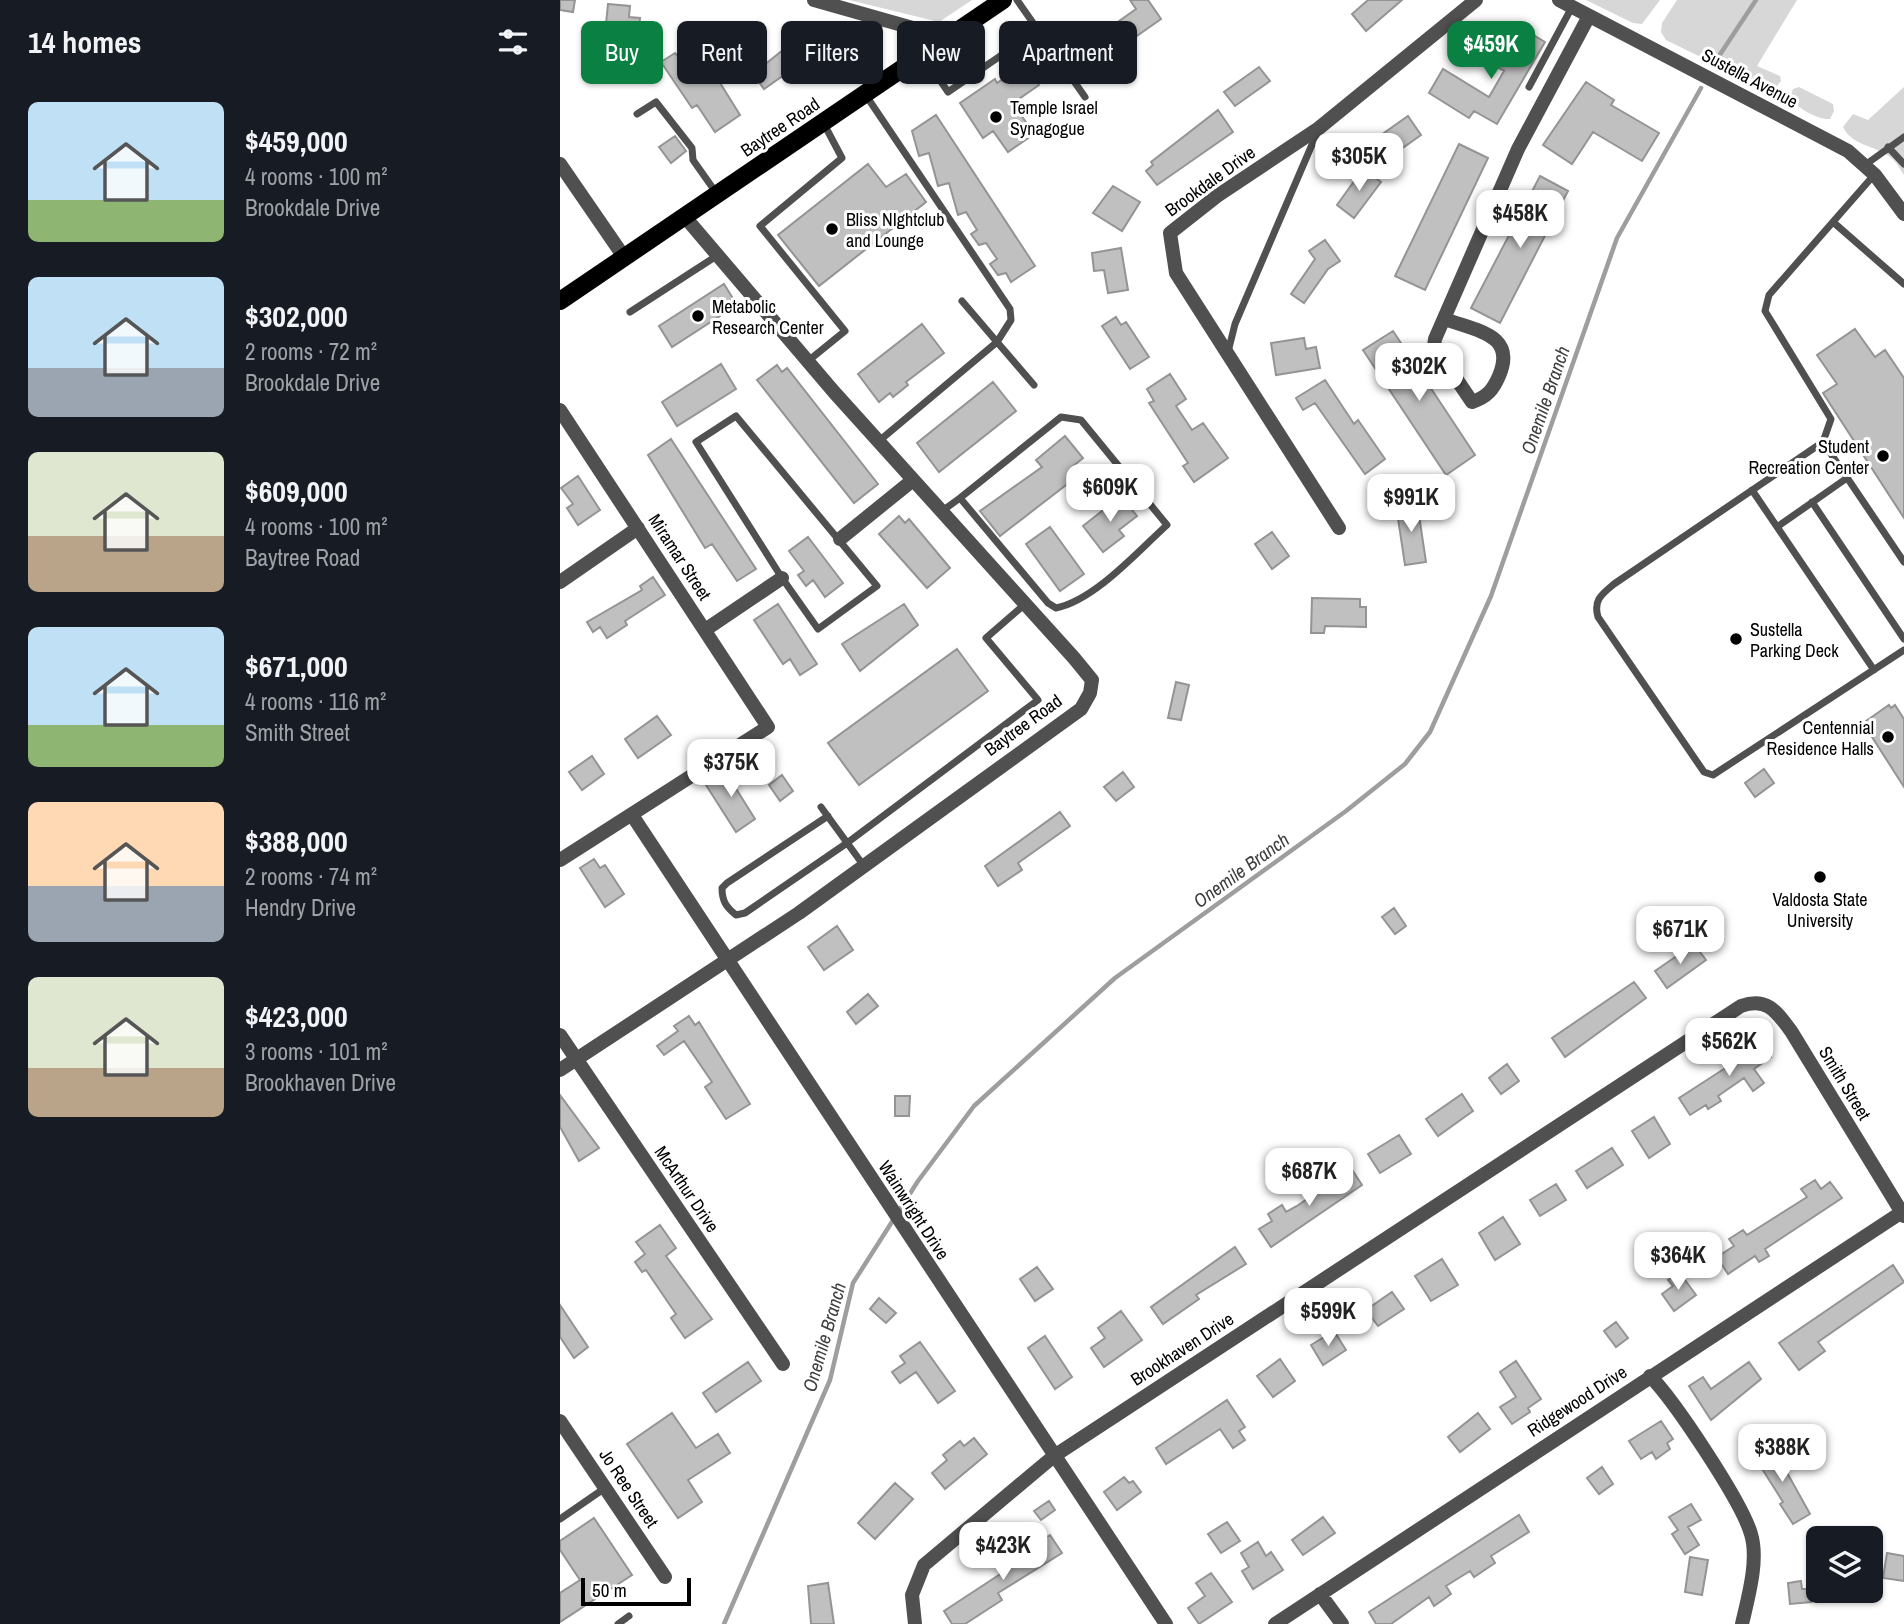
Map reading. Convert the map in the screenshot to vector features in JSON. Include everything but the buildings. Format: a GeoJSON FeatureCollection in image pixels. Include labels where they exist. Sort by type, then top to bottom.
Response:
{"type":"FeatureCollection","features":[{"type":"Feature","properties":{"kind":"main road","name":"Baytree Road"},"geometry":{"type":"LineString","coordinates":[[972,21],[1003,0]]}},
{"type":"Feature","properties":{"kind":"main road","name":"Baytree Road"},"geometry":{"type":"LineString","coordinates":[[560,301],[897,72]]}},
{"type":"Feature","properties":{"kind":"street"},"geometry":{"type":"LineString","coordinates":[[814,0],[897,24]]}},
{"type":"Feature","properties":{"kind":"street","name":"Brookdale Drive"},"geometry":{"type":"LineString","coordinates":[[1339,528],[1176,273],[1170,233],[1217,196],[1319,128],[1476,0]]}},
{"type":"Feature","properties":{"kind":"street","name":"Sustella Avenue"},"geometry":{"type":"LineString","coordinates":[[1565,4],[1848,151],[1869,170],[1904,214]]}},
{"type":"Feature","properties":{"kind":"street"},"geometry":{"type":"LineString","coordinates":[[1445,319],[1498,340],[1504,348],[1506,360],[1493,388],[1484,398],[1472,402],[1433,346],[1518,149],[1588,16]]}},
{"type":"Feature","properties":{"kind":"street"},"geometry":{"type":"LineString","coordinates":[[560,164],[624,257]]}},
{"type":"Feature","properties":{"kind":"street","name":"Baytree Road"},"geometry":{"type":"LineString","coordinates":[[560,1070],[729,960],[1081,709],[1090,693],[1092,680],[808,361],[685,217]]}},
{"type":"Feature","properties":{"kind":"street","name":"Miramar Street"},"geometry":{"type":"LineString","coordinates":[[560,410],[768,727],[632,815]]}},
{"type":"Feature","properties":{"kind":"street"},"geometry":{"type":"LineString","coordinates":[[840,539],[914,480]]}},
{"type":"Feature","properties":{"kind":"street"},"geometry":{"type":"LineString","coordinates":[[560,582],[638,528]]}},
{"type":"Feature","properties":{"kind":"street"},"geometry":{"type":"LineString","coordinates":[[705,630],[782,579]]}},
{"type":"Feature","properties":{"kind":"street"},"geometry":{"type":"LineString","coordinates":[[560,860],[632,815]]}},
{"type":"Feature","properties":{"kind":"street","name":"Wainwright Drive"},"geometry":{"type":"LineString","coordinates":[[632,815],[1166,1624]]}},
{"type":"Feature","properties":{"kind":"street","name":"Smith Street"},"geometry":{"type":"LineString","coordinates":[[1664,1055],[1741,1006],[1755,1001],[1771,1005],[1791,1031],[1903,1214]]}},
{"type":"Feature","properties":{"kind":"street","name":"McArthur Drive"},"geometry":{"type":"LineString","coordinates":[[560,1035],[783,1364]]}},
{"type":"Feature","properties":{"kind":"street","name":"Brookhaven Drive"},"geometry":{"type":"LineString","coordinates":[[915,1624],[912,1595],[924,1565],[1054,1457],[1664,1055]]}},
{"type":"Feature","properties":{"kind":"street","name":"Ridgewood Drive"},"geometry":{"type":"LineString","coordinates":[[1275,1624],[1650,1376],[1903,1214]]}},
{"type":"Feature","properties":{"kind":"street"},"geometry":{"type":"LineString","coordinates":[[1650,1376],[1663,1390],[1717,1473],[1752,1535],[1752,1572],[1742,1624]]}},
{"type":"Feature","properties":{"kind":"street","name":"Jo Ree Street"},"geometry":{"type":"LineString","coordinates":[[560,1421],[665,1577]]}},
{"type":"Feature","properties":{"kind":"street"},"geometry":{"type":"LineString","coordinates":[[1320,1594],[1342,1624]]}},
{"type":"Feature","properties":{"kind":"lane"},"geometry":{"type":"LineString","coordinates":[[1017,0],[1032,21]]}},
{"type":"Feature","properties":{"kind":"lane"},"geometry":{"type":"LineString","coordinates":[[1529,87],[1565,4]]}},
{"type":"Feature","properties":{"kind":"lane"},"geometry":{"type":"LineString","coordinates":[[943,84],[948,92],[960,84]]}},
{"type":"Feature","properties":{"kind":"lane"},"geometry":{"type":"LineString","coordinates":[[1076,84],[1085,97]]}},
{"type":"Feature","properties":{"kind":"lane"},"geometry":{"type":"LineString","coordinates":[[865,94],[1010,309],[1011,320],[997,342],[879,441]]}},
{"type":"Feature","properties":{"kind":"lane"},"geometry":{"type":"LineString","coordinates":[[637,114],[656,102],[692,148],[693,160],[717,194]]}},
{"type":"Feature","properties":{"kind":"lane"},"geometry":{"type":"LineString","coordinates":[[808,361],[845,331],[760,226],[842,158],[823,122]]}},
{"type":"Feature","properties":{"kind":"lane"},"geometry":{"type":"LineString","coordinates":[[1228,353],[1235,324],[1319,128]]}},
{"type":"Feature","properties":{"kind":"lane"},"geometry":{"type":"LineString","coordinates":[[1904,137],[1888,147],[1833,222],[1769,295],[1765,311],[1831,419],[1823,442],[1614,584],[1599,597],[1595,608],[1598,617],[1704,772],[1713,775],[1904,650]]}},
{"type":"Feature","properties":{"kind":"lane"},"geometry":{"type":"LineString","coordinates":[[1888,147],[1904,164]]}},
{"type":"Feature","properties":{"kind":"lane"},"geometry":{"type":"LineString","coordinates":[[1833,222],[1904,284]]}},
{"type":"Feature","properties":{"kind":"lane"},"geometry":{"type":"LineString","coordinates":[[630,312],[718,255]]}},
{"type":"Feature","properties":{"kind":"lane"},"geometry":{"type":"LineString","coordinates":[[962,301],[1034,385]]}},
{"type":"Feature","properties":{"kind":"lane"},"geometry":{"type":"LineString","coordinates":[[736,416],[877,586],[818,629],[782,579],[696,442],[736,416]]}},
{"type":"Feature","properties":{"kind":"lane"},"geometry":{"type":"LineString","coordinates":[[942,512],[1061,417],[1081,420],[1167,525],[1104,581],[1074,601],[1056,608],[1048,603],[960,498]]}},
{"type":"Feature","properties":{"kind":"lane"},"geometry":{"type":"LineString","coordinates":[[1823,442],[1904,562]]}},
{"type":"Feature","properties":{"kind":"lane"},"geometry":{"type":"LineString","coordinates":[[1777,527],[1847,478]]}},
{"type":"Feature","properties":{"kind":"lane"},"geometry":{"type":"LineString","coordinates":[[1752,491],[1874,670]]}},
{"type":"Feature","properties":{"kind":"lane"},"geometry":{"type":"LineString","coordinates":[[1812,502],[1904,639]]}},
{"type":"Feature","properties":{"kind":"lane"},"geometry":{"type":"LineString","coordinates":[[828,816],[727,883],[722,888],[722,900],[728,909],[736,915],[745,913],[847,842],[1038,700],[986,638],[1024,605]]}},
{"type":"Feature","properties":{"kind":"lane"},"geometry":{"type":"LineString","coordinates":[[821,807],[864,866]]}},
{"type":"Feature","properties":{"kind":"lane"},"geometry":{"type":"LineString","coordinates":[[560,1519],[605,1488]]}},
{"type":"Feature","properties":{"kind":"lane"},"geometry":{"type":"LineString","coordinates":[[618,1624],[629,1616]]}},
{"type":"Feature","properties":{"kind":"shaded area"},"geometry":{"type":"Polygon","coordinates":[[[849,0],[972,0],[940,21],[849,0]]]}},
{"type":"Feature","properties":{"kind":"shaded area"},"geometry":{"type":"Polygon","coordinates":[[[1586,0],[1660,0],[1642,24],[1633,23],[1586,0]]]}},
{"type":"Feature","properties":{"kind":"shaded area"},"geometry":{"type":"Polygon","coordinates":[[[1677,0],[1797,0],[1757,66],[1780,76],[1781,81],[1772,92],[1666,40],[1661,32],[1662,23],[1677,0]]]}},
{"type":"Feature","properties":{"kind":"shaded area"},"geometry":{"type":"Polygon","coordinates":[[[1799,87],[1833,104],[1834,111],[1830,119],[1814,115],[1793,101],[1790,97],[1793,89],[1799,87]]]}},
{"type":"Feature","properties":{"kind":"shaded area"},"geometry":{"type":"Polygon","coordinates":[[[1904,87],[1904,175],[1892,159],[1858,142],[1843,127],[1853,114],[1868,120],[1904,87]]]}},
{"type":"Feature","properties":{"kind":"waterway","name":"Onemile Branch"},"geometry":{"type":"LineString","coordinates":[[1719,56],[1756,0]]}},
{"type":"Feature","properties":{"kind":"waterway","name":"Onemile Branch"},"geometry":{"type":"LineString","coordinates":[[724,1624],[830,1380],[853,1283],[918,1181],[974,1106],[1115,978],[1346,811],[1405,764],[1430,732],[1491,596],[1617,238],[1701,88]]}},
{"type":"Feature","properties":{"kind":"place","name":"Temple Israel Synagogue"},"geometry":{"type":"Point","coordinates":[996,117]}},
{"type":"Feature","properties":{"kind":"place","name":"Bliss NIghtclub and Lounge"},"geometry":{"type":"Point","coordinates":[832,229]}},
{"type":"Feature","properties":{"kind":"place","name":"Metabolic Research Center"},"geometry":{"type":"Point","coordinates":[698,316]}},
{"type":"Feature","properties":{"kind":"place","name":"Student Recreation Center"},"geometry":{"type":"Point","coordinates":[1883,456]}},
{"type":"Feature","properties":{"kind":"place","name":"Sustella Parking Deck"},"geometry":{"type":"Point","coordinates":[1736,639]}},
{"type":"Feature","properties":{"kind":"place","name":"Centennial Residence Halls"},"geometry":{"type":"Point","coordinates":[1888,737]}},
{"type":"Feature","properties":{"kind":"place","name":"Valdosta State University"},"geometry":{"type":"Point","coordinates":[1820,877]}}]}
